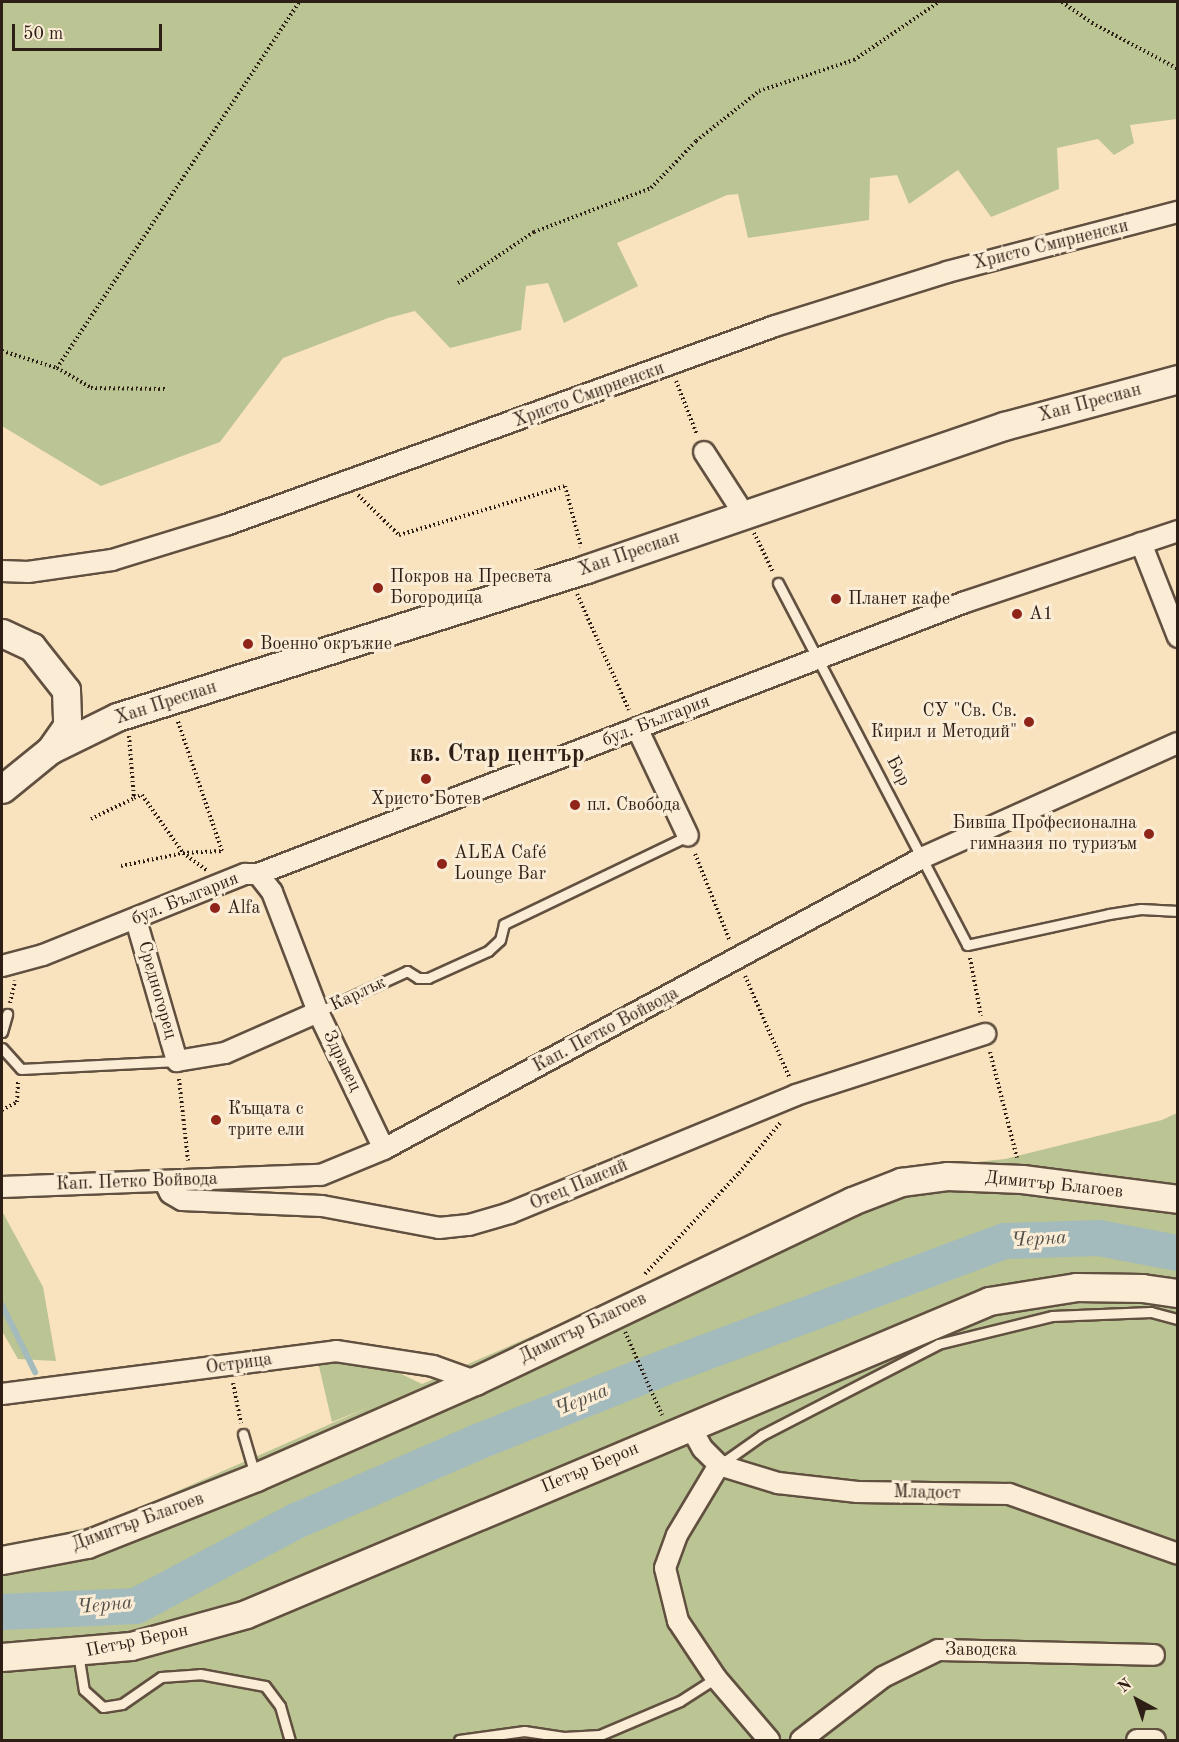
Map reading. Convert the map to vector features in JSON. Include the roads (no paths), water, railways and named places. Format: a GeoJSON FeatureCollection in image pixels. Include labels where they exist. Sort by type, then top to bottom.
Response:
{"type":"FeatureCollection","features":[{"type":"Feature","properties":{"kind":"main road","name":"Хан Пресиан"},"geometry":{"type":"LineString","coordinates":[[50,750],[122,716],[171,702],[381,631],[577,572],[1004,426],[1178,379]]}},
{"type":"Feature","properties":{"kind":"main road"},"geometry":{"type":"LineString","coordinates":[[2,633],[32,647],[57,674],[98,711],[122,716]]}},
{"type":"Feature","properties":{"kind":"main road"},"geometry":{"type":"LineString","coordinates":[[2,789],[50,750],[67,726],[69,702],[57,674]]}},
{"type":"Feature","properties":{"kind":"main road","name":"Димитър Благоев"},"geometry":{"type":"LineString","coordinates":[[2,1560],[45,1554],[87,1544],[256,1477],[475,1381],[880,1189],[924,1177],[1022,1179],[1178,1199]]}},
{"type":"Feature","properties":{"kind":"main road","name":"Петър Берон"},"geometry":{"type":"LineString","coordinates":[[2,1657],[78,1653],[131,1646],[274,1604],[989,1301],[1076,1287],[1142,1288],[1178,1293]]}},
{"type":"Feature","properties":{"kind":"street","name":"Христо Смирненски"},"geometry":{"type":"LineString","coordinates":[[2,571],[28,572],[112,560],[226,525],[670,366],[775,326],[947,272],[1178,212]]}},
{"type":"Feature","properties":{"kind":"street"},"geometry":{"type":"LineString","coordinates":[[704,452],[744,514]]}},
{"type":"Feature","properties":{"kind":"street","name":"бул. България"},"geometry":{"type":"LineString","coordinates":[[2,966],[43,956],[245,874],[258,874],[965,602],[1178,531]]}},
{"type":"Feature","properties":{"kind":"street"},"geometry":{"type":"LineString","coordinates":[[1141,543],[1178,637]]}},
{"type":"Feature","properties":{"kind":"street"},"geometry":{"type":"LineString","coordinates":[[637,728],[688,836]]}},
{"type":"Feature","properties":{"kind":"street","name":"Кап. Петко Войвода"},"geometry":{"type":"LineString","coordinates":[[2,1187],[321,1175],[384,1149],[924,857],[1178,743]]}},
{"type":"Feature","properties":{"kind":"street","name":"Здравец"},"geometry":{"type":"LineString","coordinates":[[258,874],[272,892],[318,1012],[384,1149]]}},
{"type":"Feature","properties":{"kind":"street","name":"Средногорец"},"geometry":{"type":"LineString","coordinates":[[136,920],[177,1061]]}},
{"type":"Feature","properties":{"kind":"street","name":"Карлък"},"geometry":{"type":"LineString","coordinates":[[177,1061],[225,1053],[318,1012]]}},
{"type":"Feature","properties":{"kind":"street","name":"Отец Паисий"},"geometry":{"type":"LineString","coordinates":[[164,1181],[170,1193],[182,1200],[322,1206],[439,1228],[469,1225],[510,1214],[795,1095],[985,1034]]}},
{"type":"Feature","properties":{"kind":"street","name":"Острица"},"geometry":{"type":"LineString","coordinates":[[2,1394],[336,1351],[433,1366],[475,1381]]}},
{"type":"Feature","properties":{"kind":"street"},"geometry":{"type":"LineString","coordinates":[[690,1426],[703,1449],[719,1465],[677,1535],[665,1568],[678,1622],[716,1678],[769,1740]]}},
{"type":"Feature","properties":{"kind":"street","name":"Младост"},"geometry":{"type":"LineString","coordinates":[[719,1465],[778,1483],[857,1492],[1009,1494],[1178,1554]]}},
{"type":"Feature","properties":{"kind":"street","name":"Заводска"},"geometry":{"type":"LineString","coordinates":[[801,1740],[883,1677],[938,1650],[1154,1655]]}},
{"type":"Feature","properties":{"kind":"street"},"geometry":{"type":"LineString","coordinates":[[1137,1740],[1155,1740]]}},
{"type":"Feature","properties":{"kind":"lane","name":"Бор"},"geometry":{"type":"LineString","coordinates":[[778,583],[924,857],[967,945],[1109,914],[1141,909],[1178,911]]}},
{"type":"Feature","properties":{"kind":"lane","name":"Карлък"},"geometry":{"type":"LineString","coordinates":[[318,1012],[407,971],[418,978],[428,978],[488,951],[500,940],[504,924],[688,836]]}},
{"type":"Feature","properties":{"kind":"lane"},"geometry":{"type":"LineString","coordinates":[[2,1032],[7,1014]]}},
{"type":"Feature","properties":{"kind":"lane","name":"Карлък"},"geometry":{"type":"LineString","coordinates":[[2,1048],[21,1069],[177,1061]]}},
{"type":"Feature","properties":{"kind":"lane"},"geometry":{"type":"LineString","coordinates":[[719,1465],[762,1435],[938,1344],[1052,1317],[1151,1312],[1178,1319]]}},
{"type":"Feature","properties":{"kind":"lane"},"geometry":{"type":"LineString","coordinates":[[243,1434],[256,1477]]}},
{"type":"Feature","properties":{"kind":"lane"},"geometry":{"type":"LineString","coordinates":[[78,1653],[84,1690],[103,1707],[122,1704],[161,1677],[200,1674],[265,1686],[280,1706],[290,1740]]}},
{"type":"Feature","properties":{"kind":"lane"},"geometry":{"type":"LineString","coordinates":[[459,1740],[524,1731],[564,1737],[600,1735],[680,1701],[716,1678]]}},
{"type":"Feature","properties":{"kind":"waterway","name":"Черна"},"geometry":{"type":"LineString","coordinates":[[2,1612],[136,1606],[296,1521],[475,1443],[674,1364],[1005,1241],[1099,1238],[1178,1253]]}},
{"type":"Feature","properties":{"kind":"waterway"},"geometry":{"type":"LineString","coordinates":[[2,1305],[35,1372]]}},
{"type":"Feature","properties":{"kind":"place","name":"Покров на Пресвета Богородица"},"geometry":{"type":"Point","coordinates":[378,588]}},
{"type":"Feature","properties":{"kind":"place","name":"Планет кафе"},"geometry":{"type":"Point","coordinates":[836,599]}},
{"type":"Feature","properties":{"kind":"place","name":"A1"},"geometry":{"type":"Point","coordinates":[1017,614]}},
{"type":"Feature","properties":{"kind":"place","name":"Военно окръжие"},"geometry":{"type":"Point","coordinates":[248,644]}},
{"type":"Feature","properties":{"kind":"place","name":"СУ \"Св. Св. Кирил и Методий\""},"geometry":{"type":"Point","coordinates":[1029,722]}},
{"type":"Feature","properties":{"kind":"place","name":"Христо Ботев"},"geometry":{"type":"Point","coordinates":[426,779]}},
{"type":"Feature","properties":{"kind":"place","name":"пл. Свобода"},"geometry":{"type":"Point","coordinates":[575,805]}},
{"type":"Feature","properties":{"kind":"place","name":"Бивша Професионална гимназия по туризъм"},"geometry":{"type":"Point","coordinates":[1149,834]}},
{"type":"Feature","properties":{"kind":"place","name":"ALEA Café Lounge Bar"},"geometry":{"type":"Point","coordinates":[442,864]}},
{"type":"Feature","properties":{"kind":"place","name":"Alfa"},"geometry":{"type":"Point","coordinates":[215,908]}},
{"type":"Feature","properties":{"kind":"place","name":"Къщата с трите ели"},"geometry":{"type":"Point","coordinates":[216,1120]}},
{"type":"Feature","properties":{"kind":"district","name":"кв. Стар център"},"geometry":{"type":"Point","coordinates":[497,756]}}]}
